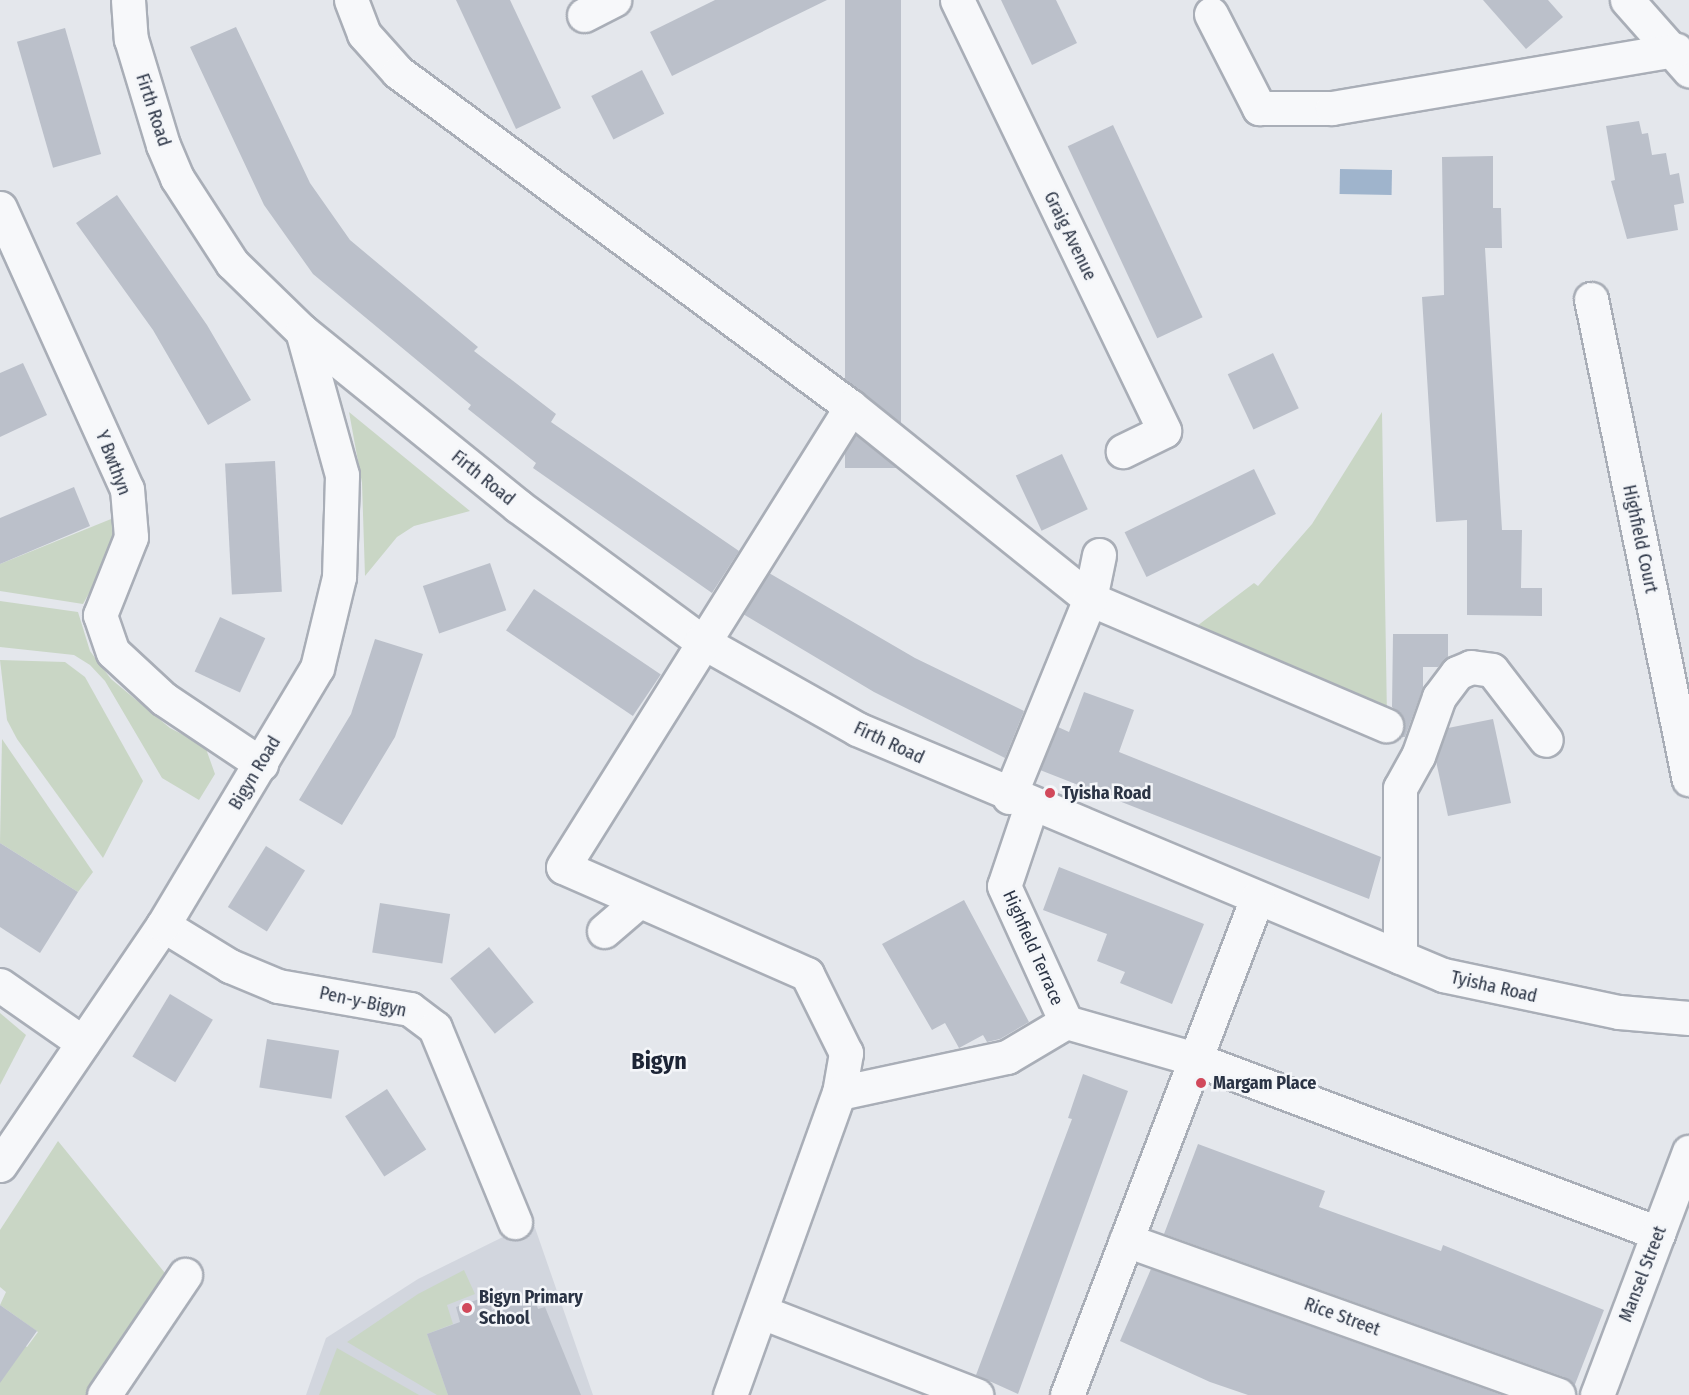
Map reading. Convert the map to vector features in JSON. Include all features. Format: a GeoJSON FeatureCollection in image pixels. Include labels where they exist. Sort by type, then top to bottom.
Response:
{"type":"FeatureCollection","features":[{"type":"Feature","properties":{"kind":"street","name":"Firth Road"},"geometry":{"type":"LineString","coordinates":[[128,0],[131,39],[177,178],[232,263],[302,331],[518,506],[701,641],[857,729],[1020,801]]}},
{"type":"Feature","properties":{"kind":"street"},"geometry":{"type":"LineString","coordinates":[[351,0],[364,34],[398,72],[470,130],[851,407],[1090,599],[1386,725]]}},
{"type":"Feature","properties":{"kind":"street"},"geometry":{"type":"LineString","coordinates":[[584,15],[614,0]]}},
{"type":"Feature","properties":{"kind":"street","name":"Graig Avenue"},"geometry":{"type":"LineString","coordinates":[[957,0],[1164,431],[1123,451]]}},
{"type":"Feature","properties":{"kind":"street"},"geometry":{"type":"LineString","coordinates":[[1627,0],[1682,60]]}},
{"type":"Feature","properties":{"kind":"street"},"geometry":{"type":"LineString","coordinates":[[1211,14],[1259,108],[1332,108],[1682,60]]}},
{"type":"Feature","properties":{"kind":"street","name":"Y Bwthyn"},"geometry":{"type":"LineString","coordinates":[[0,208],[127,489],[131,537],[100,615],[113,652],[164,699],[261,764]]}},
{"type":"Feature","properties":{"kind":"street","name":"Highfield Court"},"geometry":{"type":"LineString","coordinates":[[1591,299],[1689,779]]}},
{"type":"Feature","properties":{"kind":"street","name":"Bigyn Road"},"geometry":{"type":"LineString","coordinates":[[0,1165],[163,925],[317,668],[339,577],[342,475],[302,331]]}},
{"type":"Feature","properties":{"kind":"street"},"geometry":{"type":"LineString","coordinates":[[730,1395],[762,1312],[839,1093],[846,1053],[807,974],[563,867],[701,641],[851,407]]}},
{"type":"Feature","properties":{"kind":"street","name":"Highfield Terrace"},"geometry":{"type":"LineString","coordinates":[[1066,1022],[1004,886],[1020,801],[1090,599],[1099,555]]}},
{"type":"Feature","properties":{"kind":"street"},"geometry":{"type":"LineString","coordinates":[[1400,957],[1400,788],[1418,756],[1439,697],[1457,673],[1471,667],[1492,670],[1516,696],[1546,740]]}},
{"type":"Feature","properties":{"kind":"street","name":"Tyisha Road"},"geometry":{"type":"LineString","coordinates":[[1020,801],[1443,975],[1538,998],[1689,1018]]}},
{"type":"Feature","properties":{"kind":"street"},"geometry":{"type":"LineString","coordinates":[[1067,1395],[1257,898]]}},
{"type":"Feature","properties":{"kind":"street"},"geometry":{"type":"LineString","coordinates":[[604,931],[639,901]]}},
{"type":"Feature","properties":{"kind":"street","name":"Pen-y-Bigyn"},"geometry":{"type":"LineString","coordinates":[[163,925],[230,966],[278,986],[410,1009],[435,1028],[515,1222]]}},
{"type":"Feature","properties":{"kind":"street"},"geometry":{"type":"LineString","coordinates":[[0,985],[83,1043]]}},
{"type":"Feature","properties":{"kind":"street"},"geometry":{"type":"LineString","coordinates":[[839,1093],[1007,1057],[1066,1022],[1195,1059],[1658,1233]]}},
{"type":"Feature","properties":{"kind":"street","name":"Mansel Street"},"geometry":{"type":"LineString","coordinates":[[1597,1395],[1689,1152]]}},
{"type":"Feature","properties":{"kind":"street","name":"Rice Street"},"geometry":{"type":"LineString","coordinates":[[1126,1240],[1557,1395]]}},
{"type":"Feature","properties":{"kind":"street"},"geometry":{"type":"LineString","coordinates":[[104,1395],[185,1275]]}},
{"type":"Feature","properties":{"kind":"street"},"geometry":{"type":"LineString","coordinates":[[762,1312],[976,1395]]}},
{"type":"Feature","properties":{"kind":"shaded area","name":"Bigyn Primary School"},"geometry":{"type":"Polygon","coordinates":[[[533,1222],[593,1395],[306,1395],[326,1338],[418,1279],[533,1222]]]}},
{"type":"Feature","properties":{"kind":"green space"},"geometry":{"type":"Polygon","coordinates":[[[349,412],[470,511],[414,526],[397,537],[365,576],[362,483],[349,412]]]}},
{"type":"Feature","properties":{"kind":"green space"},"geometry":{"type":"Polygon","coordinates":[[[1382,412],[1387,717],[1193,629],[1254,583],[1258,586],[1312,524],[1382,412]]]}},
{"type":"Feature","properties":{"kind":"green space"},"geometry":{"type":"Polygon","coordinates":[[[116,517],[109,558],[83,604],[0,591],[0,564],[116,517]]]}},
{"type":"Feature","properties":{"kind":"green space"},"geometry":{"type":"Polygon","coordinates":[[[0,601],[78,612],[90,651],[111,679],[170,728],[205,746],[215,774],[199,800],[162,778],[105,681],[90,665],[74,655],[0,647],[0,601]]]}},
{"type":"Feature","properties":{"kind":"green space"},"geometry":{"type":"Polygon","coordinates":[[[0,660],[65,662],[85,677],[143,781],[103,858],[17,739],[7,720],[0,660]]]}},
{"type":"Feature","properties":{"kind":"green space"},"geometry":{"type":"Polygon","coordinates":[[[2,739],[93,872],[78,892],[0,843],[2,739]]]}},
{"type":"Feature","properties":{"kind":"green space"},"geometry":{"type":"Polygon","coordinates":[[[0,1013],[26,1035],[0,1085],[0,1013]]]}},
{"type":"Feature","properties":{"kind":"green space"},"geometry":{"type":"Polygon","coordinates":[[[58,1141],[169,1278],[94,1395],[0,1395],[0,1328],[27,1347],[38,1332],[0,1305],[6,1292],[0,1287],[0,1230],[58,1141]]]}},
{"type":"Feature","properties":{"kind":"green space"},"geometry":{"type":"Polygon","coordinates":[[[464,1270],[475,1294],[447,1305],[453,1324],[427,1334],[448,1395],[437,1395],[347,1342],[418,1294],[464,1270]]]}},
{"type":"Feature","properties":{"kind":"green space"},"geometry":{"type":"Polygon","coordinates":[[[337,1348],[419,1395],[319,1395],[337,1348]]]}},
{"type":"Feature","properties":{"kind":"water"},"geometry":{"type":"Polygon","coordinates":[[[1340,169],[1392,170],[1392,195],[1340,194],[1340,169]]]}},
{"type":"Feature","properties":{"kind":"building"},"geometry":{"type":"Polygon","coordinates":[[[456,0],[510,0],[561,108],[516,129],[456,0]]]}},
{"type":"Feature","properties":{"kind":"building"},"geometry":{"type":"Polygon","coordinates":[[[715,0],[827,0],[672,76],[650,32],[715,0]]]}},
{"type":"Feature","properties":{"kind":"building"},"geometry":{"type":"Polygon","coordinates":[[[845,0],[901,0],[901,468],[845,468],[845,0]]]}},
{"type":"Feature","properties":{"kind":"building"},"geometry":{"type":"Polygon","coordinates":[[[1001,0],[1056,0],[1077,43],[1032,65],[1001,0]]]}},
{"type":"Feature","properties":{"kind":"building"},"geometry":{"type":"Polygon","coordinates":[[[1483,0],[1548,0],[1563,17],[1526,49],[1483,0]]]}},
{"type":"Feature","properties":{"kind":"building"},"geometry":{"type":"Polygon","coordinates":[[[236,27],[310,183],[350,240],[478,347],[474,351],[556,414],[551,422],[739,551],[712,593],[533,468],[536,463],[468,409],[471,405],[313,274],[264,205],[190,47],[236,27]]]}},
{"type":"Feature","properties":{"kind":"building"},"geometry":{"type":"Polygon","coordinates":[[[65,28],[101,154],[53,168],[17,42],[65,28]]]}},
{"type":"Feature","properties":{"kind":"building"},"geometry":{"type":"Polygon","coordinates":[[[642,70],[664,114],[613,140],[591,96],[642,70]]]}},
{"type":"Feature","properties":{"kind":"building"},"geometry":{"type":"Polygon","coordinates":[[[1639,121],[1642,134],[1648,133],[1652,155],[1666,153],[1670,175],[1679,173],[1684,203],[1674,205],[1678,230],[1627,239],[1611,181],[1615,180],[1606,126],[1639,121]]]}},
{"type":"Feature","properties":{"kind":"building"},"geometry":{"type":"Polygon","coordinates":[[[1113,125],[1203,317],[1157,338],[1068,146],[1113,125]]]}},
{"type":"Feature","properties":{"kind":"building"},"geometry":{"type":"Polygon","coordinates":[[[1493,156],[1493,208],[1501,208],[1502,248],[1485,248],[1502,530],[1522,530],[1521,588],[1542,588],[1542,616],[1467,615],[1467,520],[1436,522],[1422,297],[1444,295],[1442,157],[1493,156]]]}},
{"type":"Feature","properties":{"kind":"building"},"geometry":{"type":"Polygon","coordinates":[[[117,195],[207,325],[251,400],[208,425],[153,330],[76,223],[117,195]]]}},
{"type":"Feature","properties":{"kind":"building"},"geometry":{"type":"Polygon","coordinates":[[[1273,353],[1299,408],[1253,429],[1228,374],[1273,353]]]}},
{"type":"Feature","properties":{"kind":"building"},"geometry":{"type":"Polygon","coordinates":[[[23,363],[47,415],[0,437],[0,373],[23,363]]]}},
{"type":"Feature","properties":{"kind":"building"},"geometry":{"type":"Polygon","coordinates":[[[1062,454],[1088,509],[1042,531],[1016,476],[1062,454]]]}},
{"type":"Feature","properties":{"kind":"building"},"geometry":{"type":"Polygon","coordinates":[[[275,461],[282,592],[232,594],[225,464],[275,461]]]}},
{"type":"Feature","properties":{"kind":"building"},"geometry":{"type":"Polygon","coordinates":[[[1254,469],[1276,514],[1146,577],[1125,532],[1254,469]]]}},
{"type":"Feature","properties":{"kind":"building"},"geometry":{"type":"Polygon","coordinates":[[[74,487],[90,526],[0,564],[0,518],[74,487]]]}},
{"type":"Feature","properties":{"kind":"building"},"geometry":{"type":"Polygon","coordinates":[[[490,563],[506,610],[439,633],[423,586],[490,563]]]}},
{"type":"Feature","properties":{"kind":"building"},"geometry":{"type":"Polygon","coordinates":[[[769,573],[915,658],[1024,711],[1005,758],[874,692],[743,614],[769,573]]]}},
{"type":"Feature","properties":{"kind":"building"},"geometry":{"type":"Polygon","coordinates":[[[534,589],[661,675],[633,716],[506,630],[534,589]]]}},
{"type":"Feature","properties":{"kind":"building"},"geometry":{"type":"Polygon","coordinates":[[[220,617],[265,638],[240,693],[195,671],[220,617]]]}},
{"type":"Feature","properties":{"kind":"building"},"geometry":{"type":"Polygon","coordinates":[[[1393,634],[1448,634],[1448,657],[1438,667],[1423,667],[1423,688],[1405,737],[1399,737],[1405,723],[1401,714],[1392,707],[1393,634]]]}},
{"type":"Feature","properties":{"kind":"building"},"geometry":{"type":"Polygon","coordinates":[[[375,639],[423,654],[395,737],[342,825],[299,800],[351,714],[375,639]]]}},
{"type":"Feature","properties":{"kind":"building"},"geometry":{"type":"Polygon","coordinates":[[[1084,692],[1134,710],[1119,752],[1381,857],[1369,899],[1040,770],[1058,727],[1069,732],[1084,692]]]}},
{"type":"Feature","properties":{"kind":"building"},"geometry":{"type":"Polygon","coordinates":[[[1493,719],[1511,803],[1448,816],[1436,761],[1448,728],[1493,719]]]}},
{"type":"Feature","properties":{"kind":"building"},"geometry":{"type":"Polygon","coordinates":[[[0,843],[78,892],[40,953],[0,927],[0,843]]]}},
{"type":"Feature","properties":{"kind":"building"},"geometry":{"type":"Polygon","coordinates":[[[266,846],[305,870],[267,931],[228,907],[266,846]]]}},
{"type":"Feature","properties":{"kind":"building"},"geometry":{"type":"Polygon","coordinates":[[[1059,867],[1204,924],[1172,1004],[1120,983],[1125,972],[1097,961],[1107,934],[1043,910],[1059,867]]]}},
{"type":"Feature","properties":{"kind":"building"},"geometry":{"type":"Polygon","coordinates":[[[964,900],[1029,1022],[1000,1039],[987,1042],[983,1035],[959,1048],[945,1023],[932,1030],[882,944],[964,900]]]}},
{"type":"Feature","properties":{"kind":"building"},"geometry":{"type":"Polygon","coordinates":[[[380,903],[450,914],[442,963],[372,952],[380,903]]]}},
{"type":"Feature","properties":{"kind":"building"},"geometry":{"type":"Polygon","coordinates":[[[489,947],[534,1002],[495,1034],[450,978],[489,947]]]}},
{"type":"Feature","properties":{"kind":"building"},"geometry":{"type":"Polygon","coordinates":[[[170,994],[213,1020],[175,1082],[132,1057],[170,994]]]}},
{"type":"Feature","properties":{"kind":"building"},"geometry":{"type":"Polygon","coordinates":[[[267,1039],[339,1050],[331,1099],[259,1087],[267,1039]]]}},
{"type":"Feature","properties":{"kind":"building"},"geometry":{"type":"Polygon","coordinates":[[[1083,1074],[1128,1091],[1018,1394],[976,1375],[1072,1119],[1068,1118],[1083,1074]]]}},
{"type":"Feature","properties":{"kind":"building"},"geometry":{"type":"Polygon","coordinates":[[[387,1089],[426,1149],[384,1177],[345,1116],[387,1089]]]}},
{"type":"Feature","properties":{"kind":"building"},"geometry":{"type":"Polygon","coordinates":[[[1198,1144],[1325,1191],[1319,1207],[1441,1251],[1443,1245],[1604,1310],[1574,1387],[1564,1377],[1164,1234],[1198,1144]]]}},
{"type":"Feature","properties":{"kind":"building"},"geometry":{"type":"Polygon","coordinates":[[[1151,1269],[1502,1395],[1248,1395],[1210,1382],[1120,1341],[1151,1269]]]}},
{"type":"Feature","properties":{"kind":"building"},"geometry":{"type":"Polygon","coordinates":[[[488,1296],[492,1310],[534,1296],[538,1309],[545,1307],[581,1395],[448,1395],[427,1334],[460,1322],[456,1307],[488,1296]]]}},
{"type":"Feature","properties":{"kind":"building"},"geometry":{"type":"Polygon","coordinates":[[[0,1305],[37,1331],[0,1383],[0,1305]]]}},
{"type":"Feature","properties":{"kind":"place","name":"Tyisha Road"},"geometry":{"type":"Point","coordinates":[1050,793]}},
{"type":"Feature","properties":{"kind":"place","name":"Margam Place"},"geometry":{"type":"Point","coordinates":[1201,1083]}},
{"type":"Feature","properties":{"kind":"place","name":"Bigyn Primary School"},"geometry":{"type":"Point","coordinates":[467,1308]}},
{"type":"Feature","properties":{"kind":"district","name":"Bigyn"},"geometry":{"type":"Point","coordinates":[659,1062]}}]}
